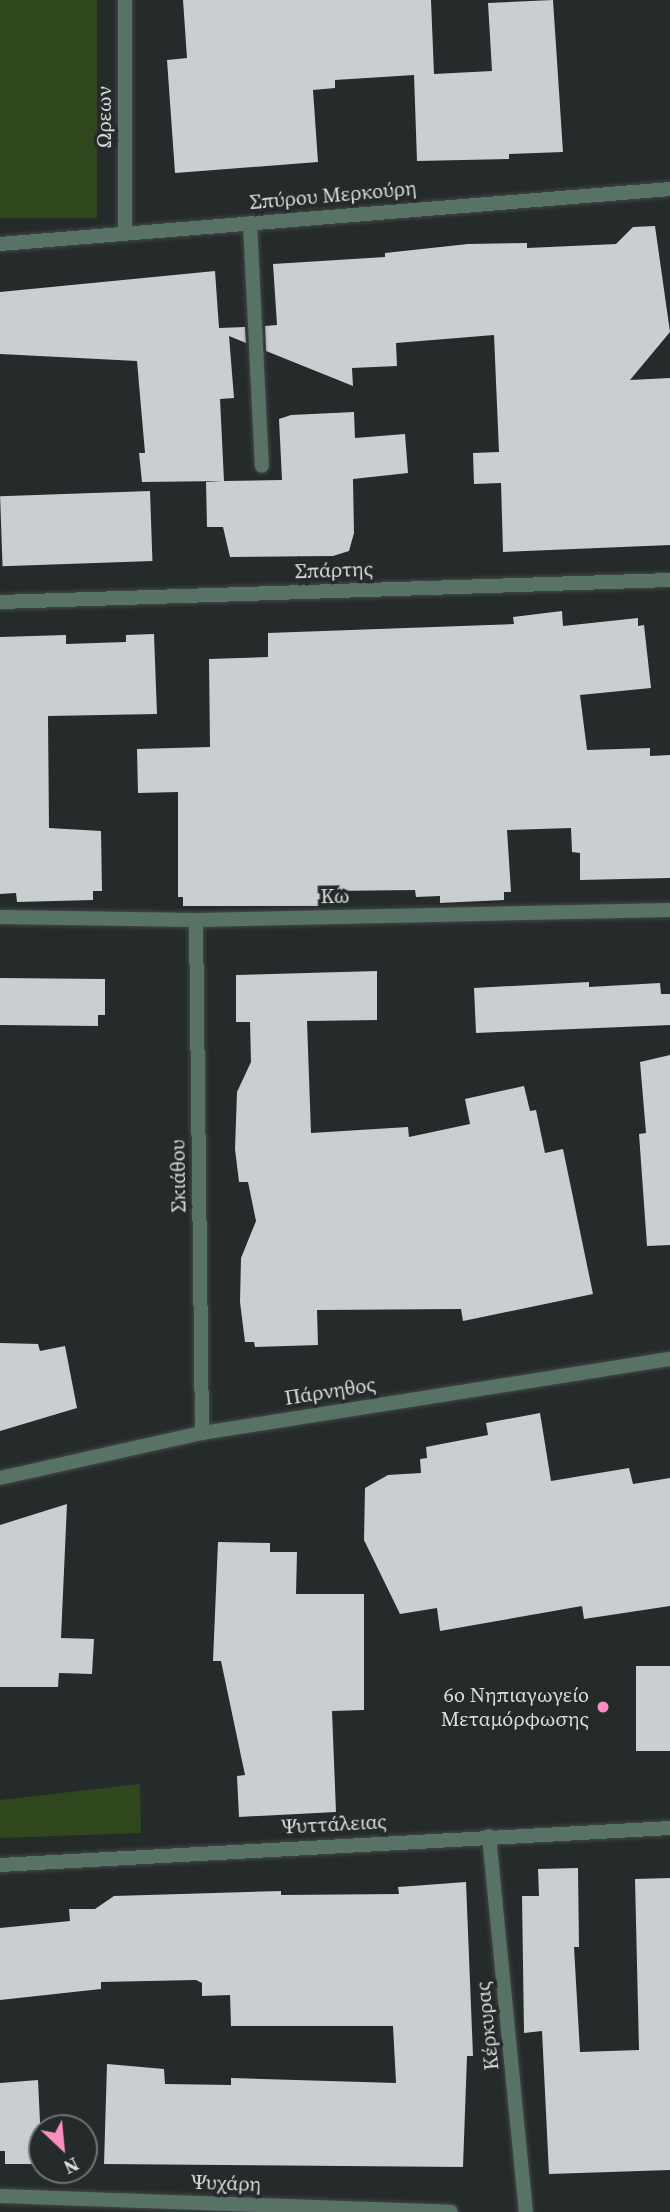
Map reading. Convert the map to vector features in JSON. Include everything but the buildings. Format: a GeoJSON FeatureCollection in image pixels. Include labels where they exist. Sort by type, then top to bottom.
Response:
{"type":"FeatureCollection","features":[{"type":"Feature","properties":{"kind":"street","name":"Ωρεων"},"geometry":{"type":"LineString","coordinates":[[125,0],[125,234]]}},
{"type":"Feature","properties":{"kind":"street","name":"Σπύρου Μερκούρη"},"geometry":{"type":"LineString","coordinates":[[0,244],[670,189]]}},
{"type":"Feature","properties":{"kind":"street"},"geometry":{"type":"LineString","coordinates":[[250,223],[262,466]]}},
{"type":"Feature","properties":{"kind":"street","name":"Σπάρτης"},"geometry":{"type":"LineString","coordinates":[[0,602],[670,580]]}},
{"type":"Feature","properties":{"kind":"street","name":"Κω"},"geometry":{"type":"LineString","coordinates":[[0,918],[196,919],[670,910]]}},
{"type":"Feature","properties":{"kind":"street","name":"Σκιάθου"},"geometry":{"type":"LineString","coordinates":[[196,919],[202,1433]]}},
{"type":"Feature","properties":{"kind":"street","name":"Πάρνηθος"},"geometry":{"type":"LineString","coordinates":[[0,1478],[202,1433],[670,1359]]}},
{"type":"Feature","properties":{"kind":"street","name":"Ψυττάλειας"},"geometry":{"type":"LineString","coordinates":[[0,1865],[670,1828]]}},
{"type":"Feature","properties":{"kind":"street","name":"Κέρκυρας"},"geometry":{"type":"LineString","coordinates":[[489,1836],[526,2212]]}},
{"type":"Feature","properties":{"kind":"street","name":"Ψυχάρη"},"geometry":{"type":"LineString","coordinates":[[0,2196],[294,2209],[451,2212]]}},
{"type":"Feature","properties":{"kind":"green space"},"geometry":{"type":"Polygon","coordinates":[[[0,0],[97,0],[97,218],[0,218],[0,0]]]}},
{"type":"Feature","properties":{"kind":"green space"},"geometry":{"type":"Polygon","coordinates":[[[140,1784],[141,1833],[0,1838],[0,1800],[140,1784]]]}},
{"type":"Feature","properties":{"kind":"place","name":"6ο Νηπιαγωγείο Μεταμόρφωσης"},"geometry":{"type":"Point","coordinates":[603,1707]}}]}
